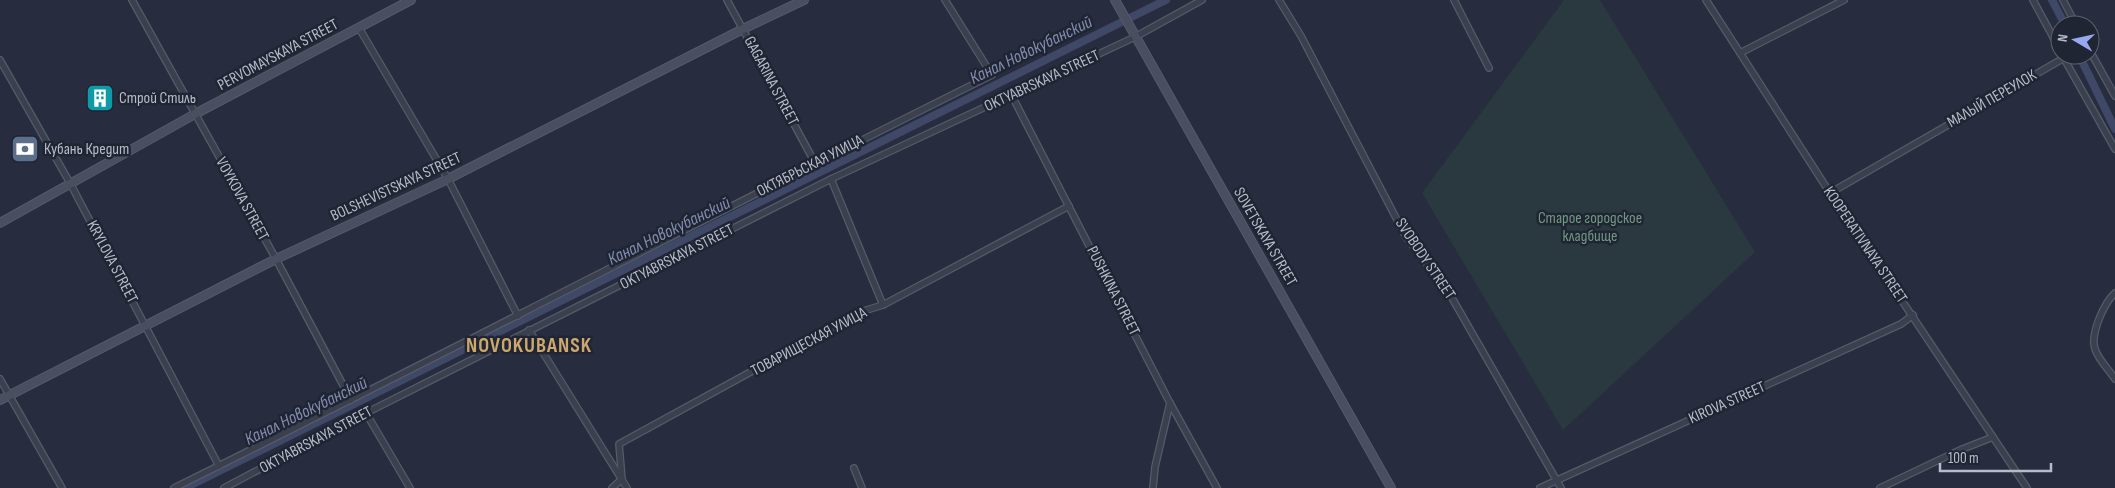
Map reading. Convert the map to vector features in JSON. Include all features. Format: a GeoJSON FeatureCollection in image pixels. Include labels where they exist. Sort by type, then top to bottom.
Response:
{"type":"FeatureCollection","features":[{"type":"Feature","properties":{"kind":"main road","name":"PERVOMAYSKAYA STREET"},"geometry":{"type":"LineString","coordinates":[[0,223],[195,114],[411,0]]}},
{"type":"Feature","properties":{"kind":"main road","name":"BOLSHEVISTSKAYA STREET"},"geometry":{"type":"LineString","coordinates":[[0,400],[145,324],[276,259],[448,179],[804,0]]}},
{"type":"Feature","properties":{"kind":"main road","name":"SOVETSKAYA STREET"},"geometry":{"type":"LineString","coordinates":[[1117,3],[1391,488]]}},
{"type":"Feature","properties":{"kind":"street","name":"VOYKOVA STREET"},"geometry":{"type":"LineString","coordinates":[[132,0],[276,259],[351,400]]}},
{"type":"Feature","properties":{"kind":"street","name":"GAGARINA STREET"},"geometry":{"type":"LineString","coordinates":[[728,0],[815,163]]}},
{"type":"Feature","properties":{"kind":"street","name":"ОКТЯБРЬСКАЯ УЛИЦА"},"geometry":{"type":"LineString","coordinates":[[174,488],[518,316],[815,163],[992,75],[945,0]]}},
{"type":"Feature","properties":{"kind":"street"},"geometry":{"type":"LineString","coordinates":[[1135,37],[1202,0]]}},
{"type":"Feature","properties":{"kind":"street","name":"SVOBODY STREET"},"geometry":{"type":"LineString","coordinates":[[1279,0],[1302,36],[1406,238],[1448,291],[1561,488]]}},
{"type":"Feature","properties":{"kind":"street"},"geometry":{"type":"LineString","coordinates":[[1454,0],[1489,68]]}},
{"type":"Feature","properties":{"kind":"street","name":"KOOPERATIVNAYA STREET"},"geometry":{"type":"LineString","coordinates":[[1706,0],[1830,193],[2027,488]]}},
{"type":"Feature","properties":{"kind":"street"},"geometry":{"type":"LineString","coordinates":[[1740,53],[1844,0]]}},
{"type":"Feature","properties":{"kind":"street"},"geometry":{"type":"LineString","coordinates":[[2033,0],[2050,31]]}},
{"type":"Feature","properties":{"kind":"street"},"geometry":{"type":"LineString","coordinates":[[2063,0],[2071,15]]}},
{"type":"Feature","properties":{"kind":"street"},"geometry":{"type":"LineString","coordinates":[[359,28],[448,179],[518,316]]}},
{"type":"Feature","properties":{"kind":"street","name":"OKTYABRSKAYA STREET"},"geometry":{"type":"LineString","coordinates":[[228,487],[366,413],[831,179],[1135,37]]}},
{"type":"Feature","properties":{"kind":"street","name":"KRYLOVA STREET"},"geometry":{"type":"LineString","coordinates":[[0,60],[70,183],[219,466]]}},
{"type":"Feature","properties":{"kind":"street","name":"МАЛЫЙ ПЕРЕУЛОК"},"geometry":{"type":"LineString","coordinates":[[1830,193],[2050,64]]}},
{"type":"Feature","properties":{"kind":"street","name":"МАЛЫЙ ПЕРЕУЛОК"},"geometry":{"type":"LineString","coordinates":[[2068,65],[2115,149]]}},
{"type":"Feature","properties":{"kind":"street"},"geometry":{"type":"LineString","coordinates":[[2098,65],[2115,96]]}},
{"type":"Feature","properties":{"kind":"street","name":"PUSHKINA STREET"},"geometry":{"type":"LineString","coordinates":[[1011,94],[1170,403],[1216,488]]}},
{"type":"Feature","properties":{"kind":"street"},"geometry":{"type":"LineString","coordinates":[[831,179],[884,305]]}},
{"type":"Feature","properties":{"kind":"street","name":"ТОВАРИЩЕСКАЯ УЛИЦА"},"geometry":{"type":"LineString","coordinates":[[622,479],[619,444],[860,312],[884,305],[1069,206]]}},
{"type":"Feature","properties":{"kind":"street"},"geometry":{"type":"LineString","coordinates":[[2115,293],[2110,298],[2096,324],[2094,348],[2115,379]]}},
{"type":"Feature","properties":{"kind":"street","name":"KIROVA STREET"},"geometry":{"type":"LineString","coordinates":[[1540,488],[1901,324],[1913,315]]}},
{"type":"Feature","properties":{"kind":"street"},"geometry":{"type":"LineString","coordinates":[[530,331],[627,488]]}},
{"type":"Feature","properties":{"kind":"street"},"geometry":{"type":"LineString","coordinates":[[0,379],[62,488]]}},
{"type":"Feature","properties":{"kind":"street"},"geometry":{"type":"LineString","coordinates":[[1153,488],[1155,467],[1170,403]]}},
{"type":"Feature","properties":{"kind":"street"},"geometry":{"type":"LineString","coordinates":[[366,413],[410,488]]}},
{"type":"Feature","properties":{"kind":"street"},"geometry":{"type":"LineString","coordinates":[[1880,488],[1960,450],[1994,437]]}},
{"type":"Feature","properties":{"kind":"street"},"geometry":{"type":"LineString","coordinates":[[854,468],[862,488]]}},
{"type":"Feature","properties":{"kind":"street"},"geometry":{"type":"LineString","coordinates":[[612,488],[622,479]]}},
{"type":"Feature","properties":{"kind":"green space","name":"Старое городское кладбище"},"geometry":{"type":"Polygon","coordinates":[[[1564,0],[1600,0],[1755,252],[1563,430],[1422,193],[1564,0]]]}},
{"type":"Feature","properties":{"kind":"waterway","name":"Канал Новокубанский"},"geometry":{"type":"LineString","coordinates":[[185,488],[1166,0]]}},
{"type":"Feature","properties":{"kind":"waterway","name":"Канал Новокубанский"},"geometry":{"type":"LineString","coordinates":[[2052,0],[2060,15]]}},
{"type":"Feature","properties":{"kind":"waterway","name":"Канал Новокубанский"},"geometry":{"type":"LineString","coordinates":[[2084,65],[2115,129]]}},
{"type":"Feature","properties":{"kind":"place","name":"Строй Стиль"},"geometry":{"type":"Point","coordinates":[100,98]}},
{"type":"Feature","properties":{"kind":"place","name":"Кубань Кредит"},"geometry":{"type":"Point","coordinates":[25,149]}},
{"type":"Feature","properties":{"kind":"district","name":"NOVOKUBANSK"},"geometry":{"type":"Point","coordinates":[529,345]}}]}
